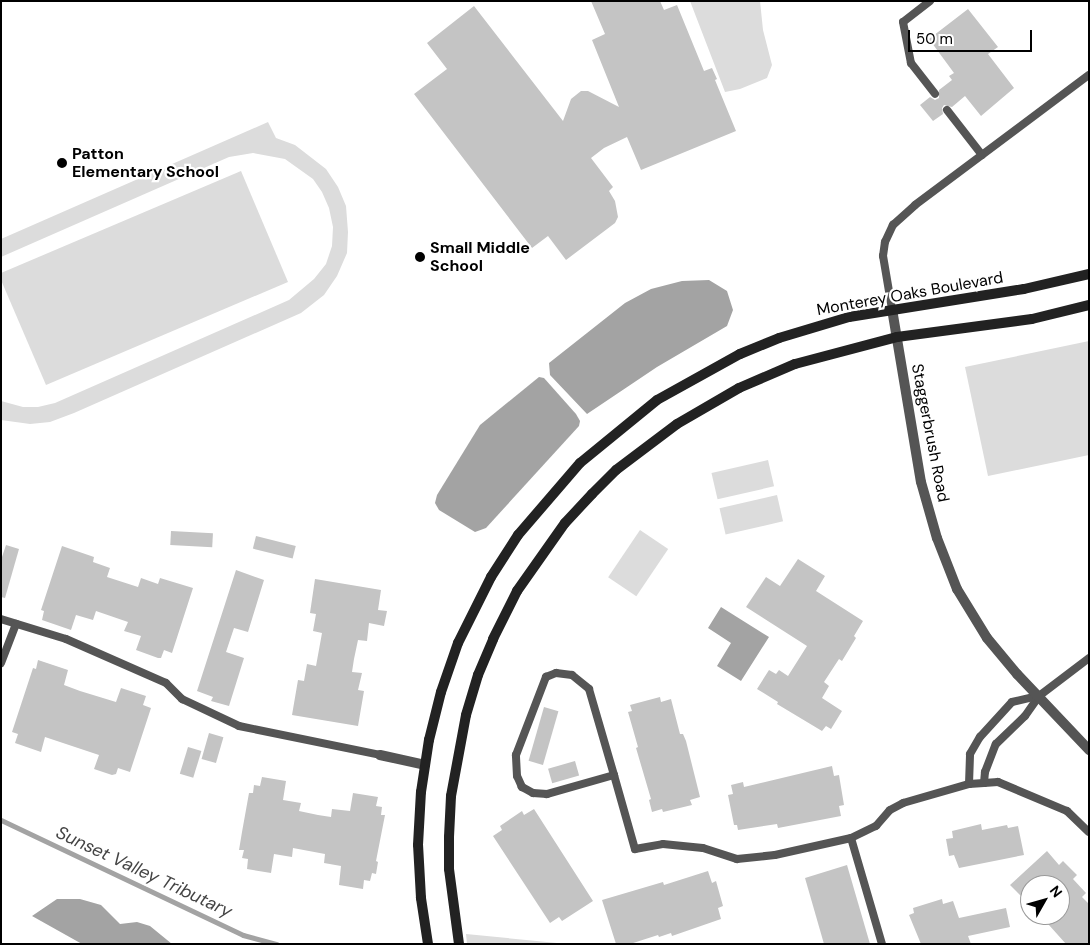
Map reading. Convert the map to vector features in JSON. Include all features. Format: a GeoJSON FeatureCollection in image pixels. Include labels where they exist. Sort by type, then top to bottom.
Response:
{"type":"FeatureCollection","features":[{"type":"Feature","properties":{"kind":"street","name":"Monterey Oaks Boulevard"},"geometry":{"type":"LineString","coordinates":[[428,944],[421,898],[418,844],[421,792],[425,764],[441,692],[458,643],[477,602],[518,535],[580,463],[657,400],[740,354],[815,326],[892,309],[1024,289],[1089,274]]}},
{"type":"Feature","properties":{"kind":"street"},"geometry":{"type":"LineString","coordinates":[[459,944],[449,869],[451,796],[466,716],[489,648],[517,591],[539,557],[565,523],[616,470],[677,424],[738,388],[795,364],[856,346],[897,337],[1032,318],[1089,305]]}},
{"type":"Feature","properties":{"kind":"street","name":"Staggerbrush Road"},"geometry":{"type":"LineString","coordinates":[[892,309],[921,482],[937,538],[958,589],[971,614],[987,638],[1017,674],[1089,750]]}},
{"type":"Feature","properties":{"kind":"street"},"geometry":{"type":"LineString","coordinates":[[380,755],[425,764]]}},
{"type":"Feature","properties":{"kind":"lane"},"geometry":{"type":"LineString","coordinates":[[930,1],[903,22],[910,63],[935,94]]}},
{"type":"Feature","properties":{"kind":"lane"},"geometry":{"type":"LineString","coordinates":[[892,309],[883,256],[888,233],[897,221],[914,205],[1089,75]]}},
{"type":"Feature","properties":{"kind":"lane"},"geometry":{"type":"LineString","coordinates":[[947,110],[982,155]]}},
{"type":"Feature","properties":{"kind":"lane"},"geometry":{"type":"LineString","coordinates":[[1,619],[66,639],[166,683],[182,699],[239,726],[380,755]]}},
{"type":"Feature","properties":{"kind":"lane"},"geometry":{"type":"LineString","coordinates":[[1,663],[16,624]]}},
{"type":"Feature","properties":{"kind":"lane"},"geometry":{"type":"LineString","coordinates":[[984,783],[984,772],[996,744],[1025,716],[1039,696],[1089,658]]}},
{"type":"Feature","properties":{"kind":"lane"},"geometry":{"type":"LineString","coordinates":[[614,775],[547,794],[533,793],[522,787],[517,776],[516,755],[546,677],[556,673],[572,675],[589,689],[614,775],[635,849],[662,844],[703,848],[737,859],[775,855],[851,838],[876,826],[890,810],[903,803],[969,784],[998,782],[1067,811],[1089,832]]}},
{"type":"Feature","properties":{"kind":"lane"},"geometry":{"type":"LineString","coordinates":[[969,784],[970,754],[980,737],[1012,702],[1039,696]]}},
{"type":"Feature","properties":{"kind":"lane"},"geometry":{"type":"LineString","coordinates":[[851,838],[882,944]]}},
{"type":"Feature","properties":{"kind":"shaded area"},"geometry":{"type":"Polygon","coordinates":[[[690,1],[760,1],[763,30],[772,65],[767,78],[740,89],[725,92],[690,1]]]}},
{"type":"Feature","properties":{"kind":"shaded area"},"geometry":{"type":"Polygon","coordinates":[[[268,122],[276,138],[295,145],[326,169],[338,187],[346,206],[347,253],[337,276],[324,295],[301,313],[74,413],[50,422],[30,424],[1,420],[1,401],[23,407],[38,407],[55,403],[289,300],[314,279],[326,264],[332,246],[333,227],[329,208],[322,192],[313,179],[285,159],[253,153],[229,157],[1,257],[1,239],[268,122]]]}},
{"type":"Feature","properties":{"kind":"shaded area"},"geometry":{"type":"Polygon","coordinates":[[[241,171],[288,282],[46,385],[1,280],[1,273],[241,171]]]}},
{"type":"Feature","properties":{"kind":"shaded area"},"geometry":{"type":"Polygon","coordinates":[[[709,280],[727,291],[733,310],[727,326],[657,367],[587,414],[550,375],[549,363],[625,303],[651,289],[682,281],[709,280]]]}},
{"type":"Feature","properties":{"kind":"shaded area"},"geometry":{"type":"Polygon","coordinates":[[[1089,341],[1089,455],[988,476],[965,367],[1089,341]]]}},
{"type":"Feature","properties":{"kind":"shaded area"},"geometry":{"type":"Polygon","coordinates":[[[539,377],[544,378],[576,414],[580,421],[579,426],[486,528],[475,532],[439,510],[435,503],[437,495],[480,425],[539,377]]]}},
{"type":"Feature","properties":{"kind":"shaded area"},"geometry":{"type":"Polygon","coordinates":[[[768,460],[774,486],[718,499],[711,473],[768,460]]]}},
{"type":"Feature","properties":{"kind":"shaded area"},"geometry":{"type":"Polygon","coordinates":[[[777,495],[783,521],[726,535],[720,508],[777,495]]]}},
{"type":"Feature","properties":{"kind":"shaded area"},"geometry":{"type":"Polygon","coordinates":[[[640,530],[668,549],[636,596],[608,577],[640,530]]]}},
{"type":"Feature","properties":{"kind":"shaded area"},"geometry":{"type":"Polygon","coordinates":[[[721,607],[769,637],[741,681],[717,666],[731,643],[708,628],[721,607]]]}},
{"type":"Feature","properties":{"kind":"shaded area"},"geometry":{"type":"Polygon","coordinates":[[[57,899],[80,899],[101,905],[120,924],[137,922],[150,926],[172,944],[82,944],[32,916],[57,899]]]}},
{"type":"Feature","properties":{"kind":"shaded area"},"geometry":{"type":"Polygon","coordinates":[[[466,934],[557,943],[562,944],[467,944],[466,934]]]}},
{"type":"Feature","properties":{"kind":"building"},"geometry":{"type":"Polygon","coordinates":[[[591,1],[660,1],[664,10],[677,5],[704,71],[712,68],[736,131],[641,170],[627,137],[604,148],[591,158],[613,187],[609,191],[615,201],[618,217],[615,223],[566,260],[548,236],[532,248],[414,94],[447,69],[427,43],[474,6],[563,121],[571,99],[581,91],[588,91],[619,107],[592,40],[605,34],[591,1]]]}},
{"type":"Feature","properties":{"kind":"building"},"geometry":{"type":"Polygon","coordinates":[[[968,9],[998,47],[988,54],[1014,88],[981,116],[965,96],[952,107],[944,105],[942,108],[943,114],[933,121],[920,105],[930,97],[935,100],[939,98],[939,90],[952,80],[949,76],[954,73],[929,39],[968,9]]]}},
{"type":"Feature","properties":{"kind":"building"},"geometry":{"type":"Polygon","coordinates":[[[171,531],[213,533],[212,547],[170,545],[171,531]]]}},
{"type":"Feature","properties":{"kind":"building"},"geometry":{"type":"Polygon","coordinates":[[[256,536],[296,546],[293,559],[253,549],[256,536]]]}},
{"type":"Feature","properties":{"kind":"building"},"geometry":{"type":"Polygon","coordinates":[[[6,545],[19,549],[5,598],[1,597],[1,560],[6,545]]]}},
{"type":"Feature","properties":{"kind":"building"},"geometry":{"type":"Polygon","coordinates":[[[62,546],[94,557],[93,562],[110,568],[107,577],[138,587],[141,578],[158,584],[160,578],[193,588],[172,653],[164,650],[161,658],[158,658],[136,650],[141,636],[124,631],[128,622],[96,611],[93,620],[76,615],[71,630],[42,620],[44,611],[41,610],[62,546]]]}},
{"type":"Feature","properties":{"kind":"building"},"geometry":{"type":"Polygon","coordinates":[[[798,559],[825,576],[816,591],[863,621],[854,636],[856,638],[842,661],[839,659],[824,682],[829,686],[822,698],[842,711],[831,729],[826,726],[822,731],[777,704],[778,702],[757,689],[769,670],[776,674],[779,670],[788,676],[807,646],[746,607],[766,577],[780,586],[798,559]]]}},
{"type":"Feature","properties":{"kind":"building"},"geometry":{"type":"Polygon","coordinates":[[[236,570],[264,580],[248,632],[234,628],[226,652],[244,658],[229,706],[211,701],[213,697],[197,691],[236,570]]]}},
{"type":"Feature","properties":{"kind":"building"},"geometry":{"type":"Polygon","coordinates":[[[315,579],[381,590],[378,610],[387,611],[384,626],[369,623],[367,641],[358,640],[354,659],[352,672],[362,673],[358,690],[364,691],[358,726],[292,715],[298,680],[304,681],[307,664],[316,666],[322,633],[313,631],[316,614],[310,613],[315,579]]]}},
{"type":"Feature","properties":{"kind":"building"},"geometry":{"type":"Polygon","coordinates":[[[38,660],[68,670],[64,685],[80,691],[116,702],[121,688],[146,696],[143,705],[151,708],[130,772],[118,768],[116,774],[112,775],[94,769],[99,755],[45,737],[41,752],[15,743],[18,734],[12,732],[33,668],[36,669],[38,660]]]}},
{"type":"Feature","properties":{"kind":"building"},"geometry":{"type":"Polygon","coordinates":[[[660,697],[661,702],[671,699],[680,734],[683,734],[686,741],[700,797],[690,800],[692,805],[663,812],[662,809],[652,812],[649,800],[651,799],[628,712],[632,711],[630,705],[660,697]]]}},
{"type":"Feature","properties":{"kind":"building"},"geometry":{"type":"Polygon","coordinates":[[[544,707],[558,711],[543,765],[529,761],[544,707]]]}},
{"type":"Feature","properties":{"kind":"building"},"geometry":{"type":"Polygon","coordinates":[[[209,733],[223,737],[216,763],[202,759],[209,733]]]}},
{"type":"Feature","properties":{"kind":"building"},"geometry":{"type":"Polygon","coordinates":[[[188,747],[201,751],[193,778],[180,774],[188,747]]]}},
{"type":"Feature","properties":{"kind":"building"},"geometry":{"type":"Polygon","coordinates":[[[575,761],[579,775],[552,783],[548,769],[575,761]]]}},
{"type":"Feature","properties":{"kind":"building"},"geometry":{"type":"Polygon","coordinates":[[[832,766],[834,776],[839,775],[844,805],[839,806],[841,816],[778,828],[777,824],[738,830],[737,825],[734,825],[728,795],[733,794],[731,785],[743,782],[744,787],[832,766]]]}},
{"type":"Feature","properties":{"kind":"building"},"geometry":{"type":"Polygon","coordinates":[[[262,777],[286,781],[283,800],[301,803],[299,811],[318,815],[331,817],[332,809],[350,811],[353,793],[378,797],[376,806],[382,807],[381,815],[385,815],[376,861],[378,862],[376,874],[372,873],[370,881],[364,880],[363,889],[339,885],[341,866],[324,863],[325,854],[293,848],[292,857],[274,854],[271,873],[247,869],[248,859],[242,858],[244,850],[239,850],[249,793],[253,793],[254,785],[260,786],[262,777]]]}},
{"type":"Feature","properties":{"kind":"building"},"geometry":{"type":"Polygon","coordinates":[[[534,809],[593,901],[562,921],[559,917],[550,923],[493,836],[502,830],[500,826],[522,811],[524,815],[534,809]]]}},
{"type":"Feature","properties":{"kind":"building"},"geometry":{"type":"Polygon","coordinates":[[[981,824],[982,830],[1007,825],[1008,828],[1018,826],[1024,855],[959,868],[954,855],[949,856],[946,839],[953,838],[952,831],[981,824]]]}},
{"type":"Feature","properties":{"kind":"building"},"geometry":{"type":"Polygon","coordinates":[[[1047,851],[1059,865],[1063,861],[1077,875],[1073,879],[1086,893],[1082,897],[1089,904],[1089,944],[1066,944],[1049,925],[1070,925],[1070,875],[1021,875],[1047,851]]]}},
{"type":"Feature","properties":{"kind":"building"},"geometry":{"type":"Polygon","coordinates":[[[847,865],[870,944],[824,944],[805,878],[847,865]]]}},
{"type":"Feature","properties":{"kind":"building"},"geometry":{"type":"Polygon","coordinates":[[[708,871],[712,883],[716,881],[723,906],[718,908],[721,919],[672,936],[671,933],[630,944],[616,944],[602,900],[663,882],[664,885],[708,871]]]}},
{"type":"Feature","properties":{"kind":"building"},"geometry":{"type":"Polygon","coordinates":[[[1020,876],[1020,895],[1010,885],[1020,876]]]}},
{"type":"Feature","properties":{"kind":"building"},"geometry":{"type":"Polygon","coordinates":[[[942,899],[943,904],[953,901],[959,918],[1006,908],[1010,927],[968,936],[971,944],[921,944],[909,915],[914,913],[913,908],[942,899]]]}},
{"type":"Feature","properties":{"kind":"waterway","name":"Sunset Valley Tributary"},"geometry":{"type":"LineString","coordinates":[[1,820],[243,935],[277,944]]}},
{"type":"Feature","properties":{"kind":"place","name":"Patton Elementary School"},"geometry":{"type":"Point","coordinates":[62,163]}},
{"type":"Feature","properties":{"kind":"place","name":"Small Middle School"},"geometry":{"type":"Point","coordinates":[420,257]}}]}
